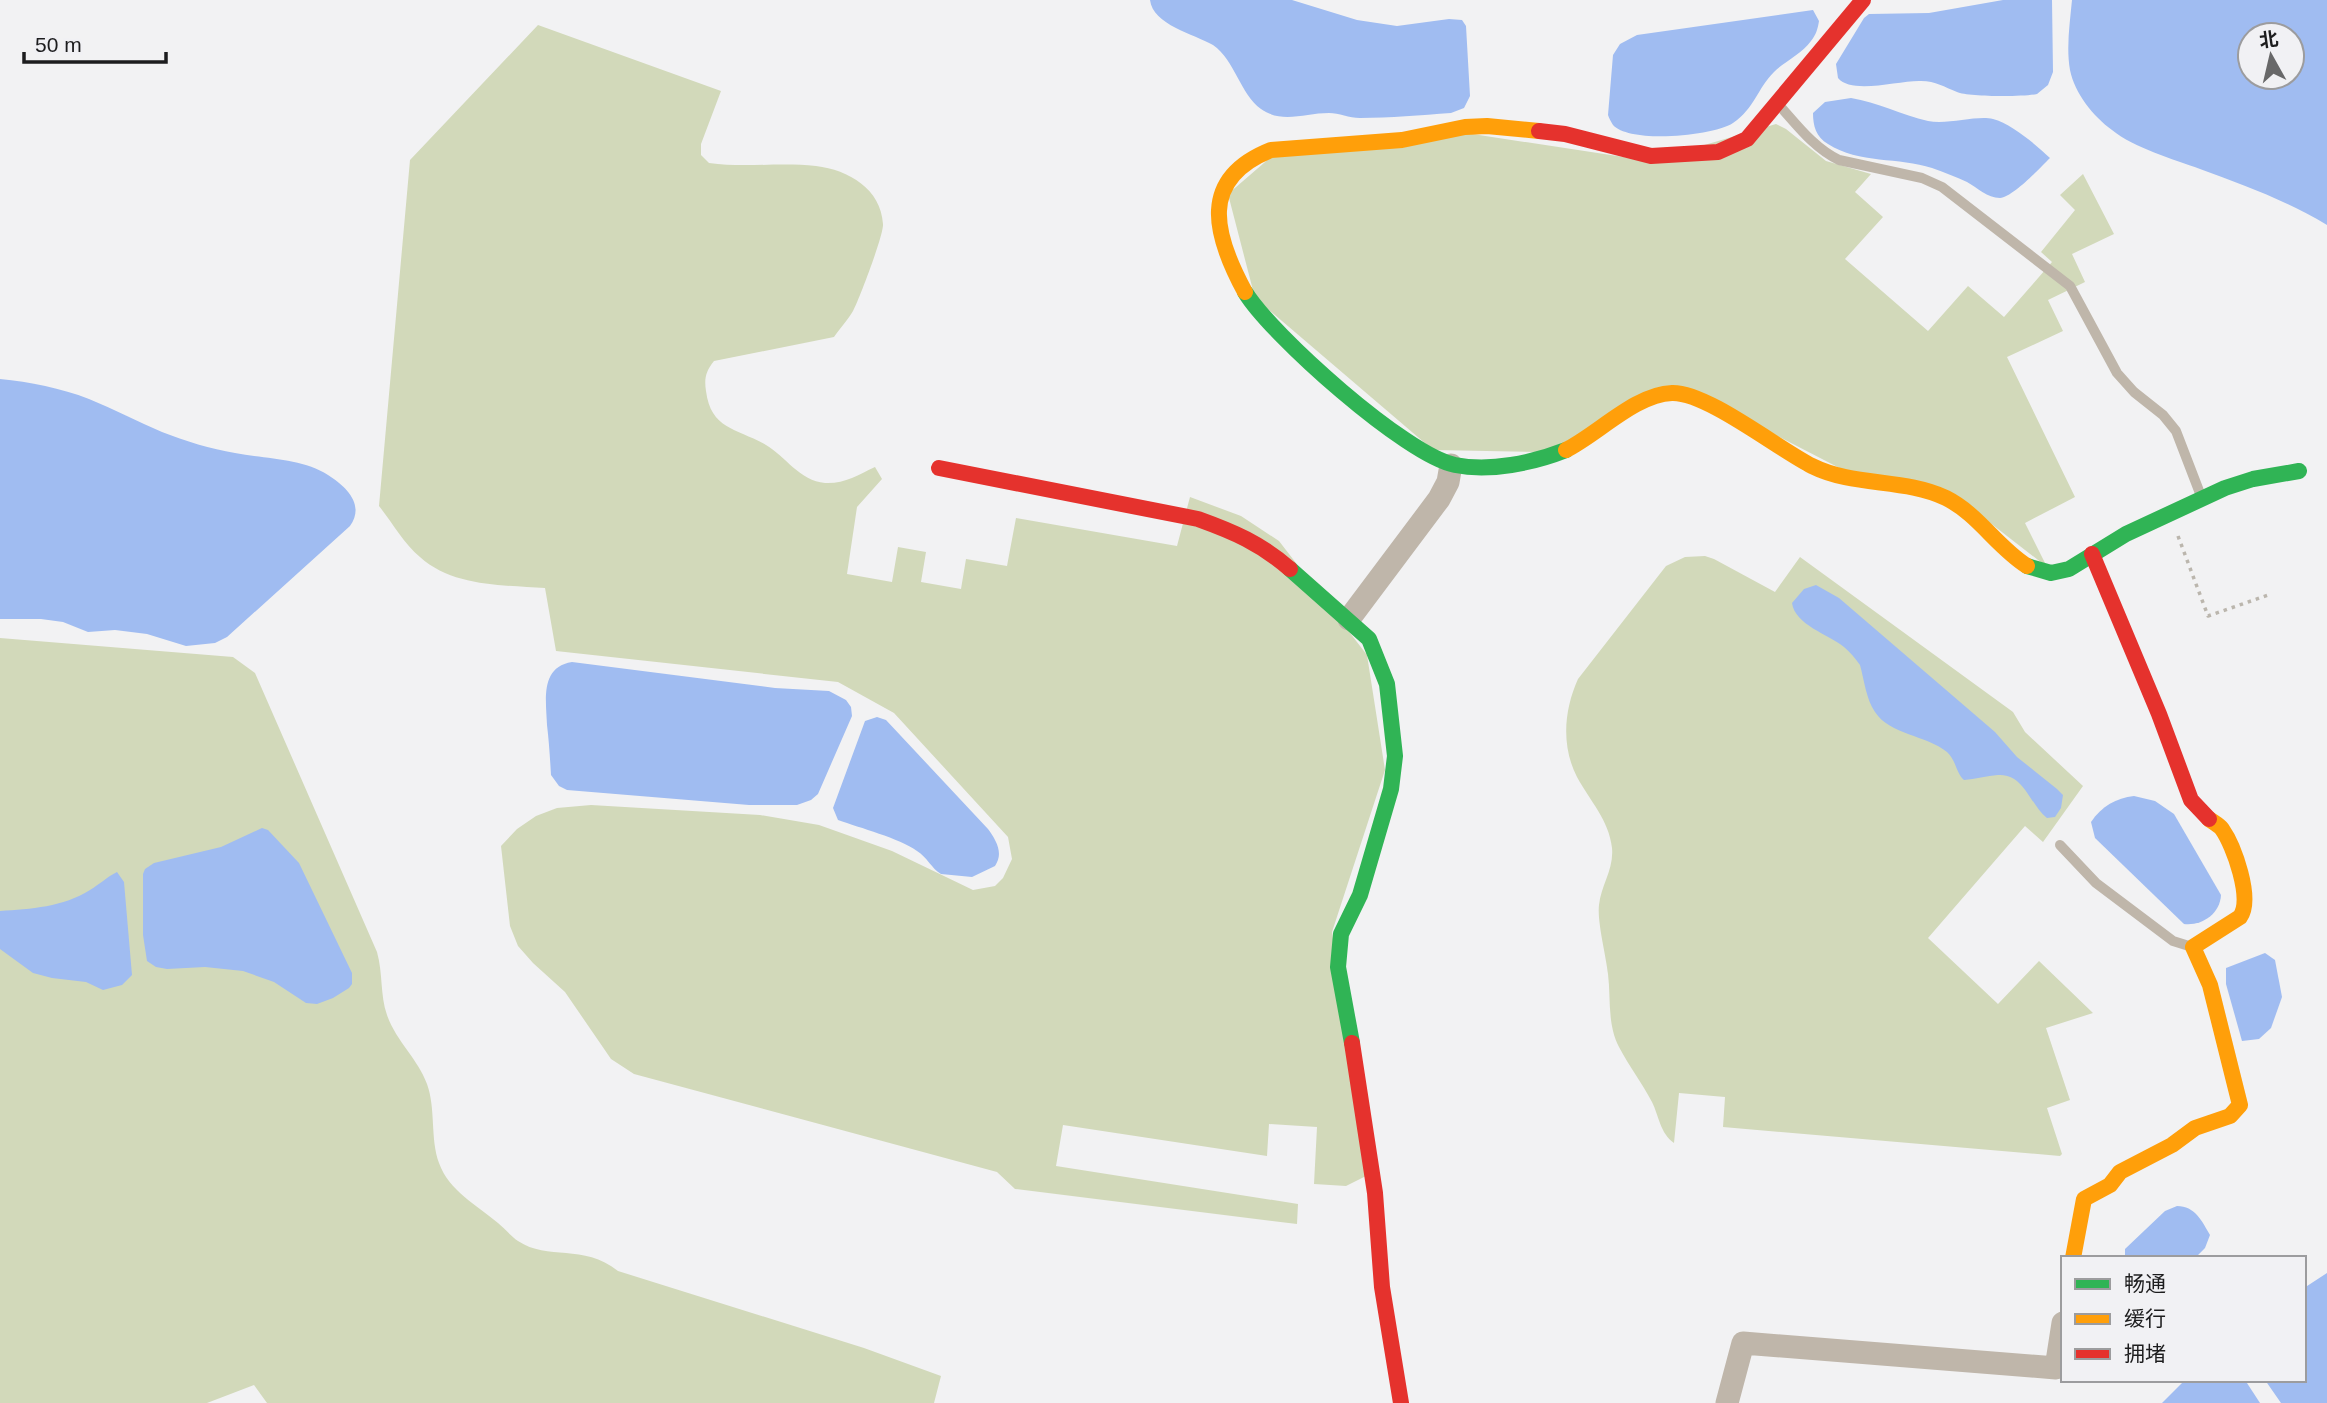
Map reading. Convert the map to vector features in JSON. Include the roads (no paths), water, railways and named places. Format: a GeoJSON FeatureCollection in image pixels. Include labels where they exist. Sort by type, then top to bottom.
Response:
{"type":"FeatureCollection","features":[{"type":"Feature","properties":{"kind":"street"},"geometry":{"type":"LineString","coordinates":[[1863,0],[1747,139],[1718,152],[1651,156],[1565,134],[1487,126],[1465,127],[1402,141],[1271,150],[1251,157],[1234,170],[1222,192],[1219,211],[1220,227],[1242,288],[1250,302],[1269,323],[1341,391],[1390,429],[1451,465],[1511,465],[1543,457],[1568,449],[1645,401],[1668,393],[1684,393],[1735,418],[1806,463],[1829,474],[1852,481],[1919,489],[1942,496],[1977,519],[2015,559],[2037,572],[2054,573],[2070,569],[2116,539],[2240,482],[2299,471]]}},
{"type":"Feature","properties":{"kind":"street"},"geometry":{"type":"LineString","coordinates":[[1349,619],[1439,499],[1448,482],[1451,465]]}},
{"type":"Feature","properties":{"kind":"street"},"geometry":{"type":"LineString","coordinates":[[939,468],[1218,525],[1269,551],[1369,639],[1382,668],[1390,700],[1395,756],[1391,789],[1360,895],[1341,934],[1338,967],[1376,1193],[1382,1287],[1401,1403]]}},
{"type":"Feature","properties":{"kind":"street"},"geometry":{"type":"LineString","coordinates":[[2073,1256],[2084,1199],[2110,1185],[2120,1172],[2172,1145],[2195,1128],[2230,1116],[2240,1105],[2210,985],[2193,947],[2240,917],[2245,910],[2244,886],[2232,848],[2221,828],[2191,800],[2159,714],[2092,554]]}},
{"type":"Feature","properties":{"kind":"street"},"geometry":{"type":"LineString","coordinates":[[1727,1403],[1743,1343],[2056,1368],[2061,1336]]}},
{"type":"Feature","properties":{"kind":"lane"},"geometry":{"type":"LineString","coordinates":[[1777,103],[1809,139],[1828,155],[1839,160],[1922,178],[1942,187],[2070,286],[2117,373],[2134,392],[2163,415],[2176,431],[2203,499]]}},
{"type":"Feature","properties":{"kind":"lane"},"geometry":{"type":"LineString","coordinates":[[2060,845],[2096,883],[2173,941],[2193,947]]}},
{"type":"Feature","properties":{"kind":"water"},"geometry":{"type":"Polygon","coordinates":[[[1150,0],[1292,0],[1357,20],[1397,26],[1449,19],[1462,20],[1466,26],[1470,96],[1464,108],[1451,113],[1371,118],[1329,113],[1277,116],[1254,103],[1221,51],[1166,22],[1158,16],[1150,0]]]}},
{"type":"Feature","properties":{"kind":"water"},"geometry":{"type":"Polygon","coordinates":[[[2003,0],[2052,0],[2053,72],[2048,85],[2037,94],[1972,95],[1921,81],[1854,86],[1838,78],[1836,64],[1869,14],[1929,13],[2003,0]]]}},
{"type":"Feature","properties":{"kind":"water"},"geometry":{"type":"Polygon","coordinates":[[[2072,0],[2327,0],[2327,225],[2265,194],[2142,148],[2121,136],[2092,111],[2076,88],[2070,70],[2072,0]]]}},
{"type":"Feature","properties":{"kind":"water"},"geometry":{"type":"Polygon","coordinates":[[[1813,10],[1819,21],[1813,39],[1774,72],[1751,105],[1733,123],[1723,128],[1672,136],[1636,135],[1613,125],[1608,115],[1613,55],[1620,44],[1637,35],[1813,10]]]}},
{"type":"Feature","properties":{"kind":"water"},"geometry":{"type":"Polygon","coordinates":[[[1851,98],[1928,121],[1993,119],[2016,130],[2050,158],[2012,193],[2000,198],[1932,168],[1853,155],[1821,138],[1816,131],[1813,113],[1825,102],[1851,98]]]}},
{"type":"Feature","properties":{"kind":"water"},"geometry":{"type":"Polygon","coordinates":[[[0,379],[45,386],[78,395],[162,432],[198,444],[295,462],[318,469],[335,480],[352,497],[356,511],[354,518],[350,526],[227,637],[215,643],[186,646],[147,634],[115,630],[88,632],[63,622],[41,619],[0,619],[0,379]]]}},
{"type":"Feature","properties":{"kind":"water"},"geometry":{"type":"Polygon","coordinates":[[[1816,585],[1839,598],[1995,732],[2017,757],[2057,789],[2063,795],[2061,808],[2055,817],[2047,818],[2014,779],[1998,775],[1964,780],[1947,752],[1882,720],[1869,701],[1860,665],[1856,660],[1844,647],[1806,623],[1794,611],[1792,603],[1804,589],[1816,585]]]}},
{"type":"Feature","properties":{"kind":"water"},"geometry":{"type":"Polygon","coordinates":[[[572,662],[775,688],[829,691],[846,700],[851,707],[852,716],[818,794],[797,805],[749,805],[567,790],[559,786],[551,775],[546,695],[554,670],[572,662]]]}},
{"type":"Feature","properties":{"kind":"water"},"geometry":{"type":"Polygon","coordinates":[[[877,717],[886,720],[988,829],[999,851],[995,866],[972,877],[941,874],[909,846],[838,820],[833,808],[865,721],[877,717]]]}},
{"type":"Feature","properties":{"kind":"water"},"geometry":{"type":"Polygon","coordinates":[[[2134,796],[2155,801],[2174,814],[2221,895],[2214,913],[2203,921],[2184,924],[2095,838],[2091,822],[2095,816],[2110,804],[2134,796]]]}},
{"type":"Feature","properties":{"kind":"water"},"geometry":{"type":"Polygon","coordinates":[[[262,828],[268,830],[299,863],[352,973],[352,984],[349,988],[317,1004],[306,1003],[274,982],[243,971],[205,967],[167,969],[156,967],[147,961],[143,935],[145,869],[154,863],[221,847],[262,828]]]}},
{"type":"Feature","properties":{"kind":"water"},"geometry":{"type":"Polygon","coordinates":[[[117,872],[124,882],[132,975],[122,985],[103,990],[86,982],[33,973],[0,949],[0,911],[58,904],[80,896],[117,872]]]}},
{"type":"Feature","properties":{"kind":"water"},"geometry":{"type":"Polygon","coordinates":[[[2265,953],[2275,960],[2282,997],[2271,1028],[2259,1039],[2242,1041],[2226,984],[2226,968],[2265,953]]]}},
{"type":"Feature","properties":{"kind":"water"},"geometry":{"type":"Polygon","coordinates":[[[2177,1206],[2193,1211],[2210,1235],[2205,1248],[2197,1256],[2125,1256],[2125,1249],[2165,1211],[2177,1206]]]}},
{"type":"Feature","properties":{"kind":"water"},"geometry":{"type":"Polygon","coordinates":[[[2327,1273],[2327,1403],[2281,1403],[2266,1382],[2306,1382],[2306,1287],[2327,1273]]]}},
{"type":"Feature","properties":{"kind":"water"},"geometry":{"type":"Polygon","coordinates":[[[2183,1382],[2246,1382],[2260,1403],[2162,1403],[2183,1382]]]}}]}
